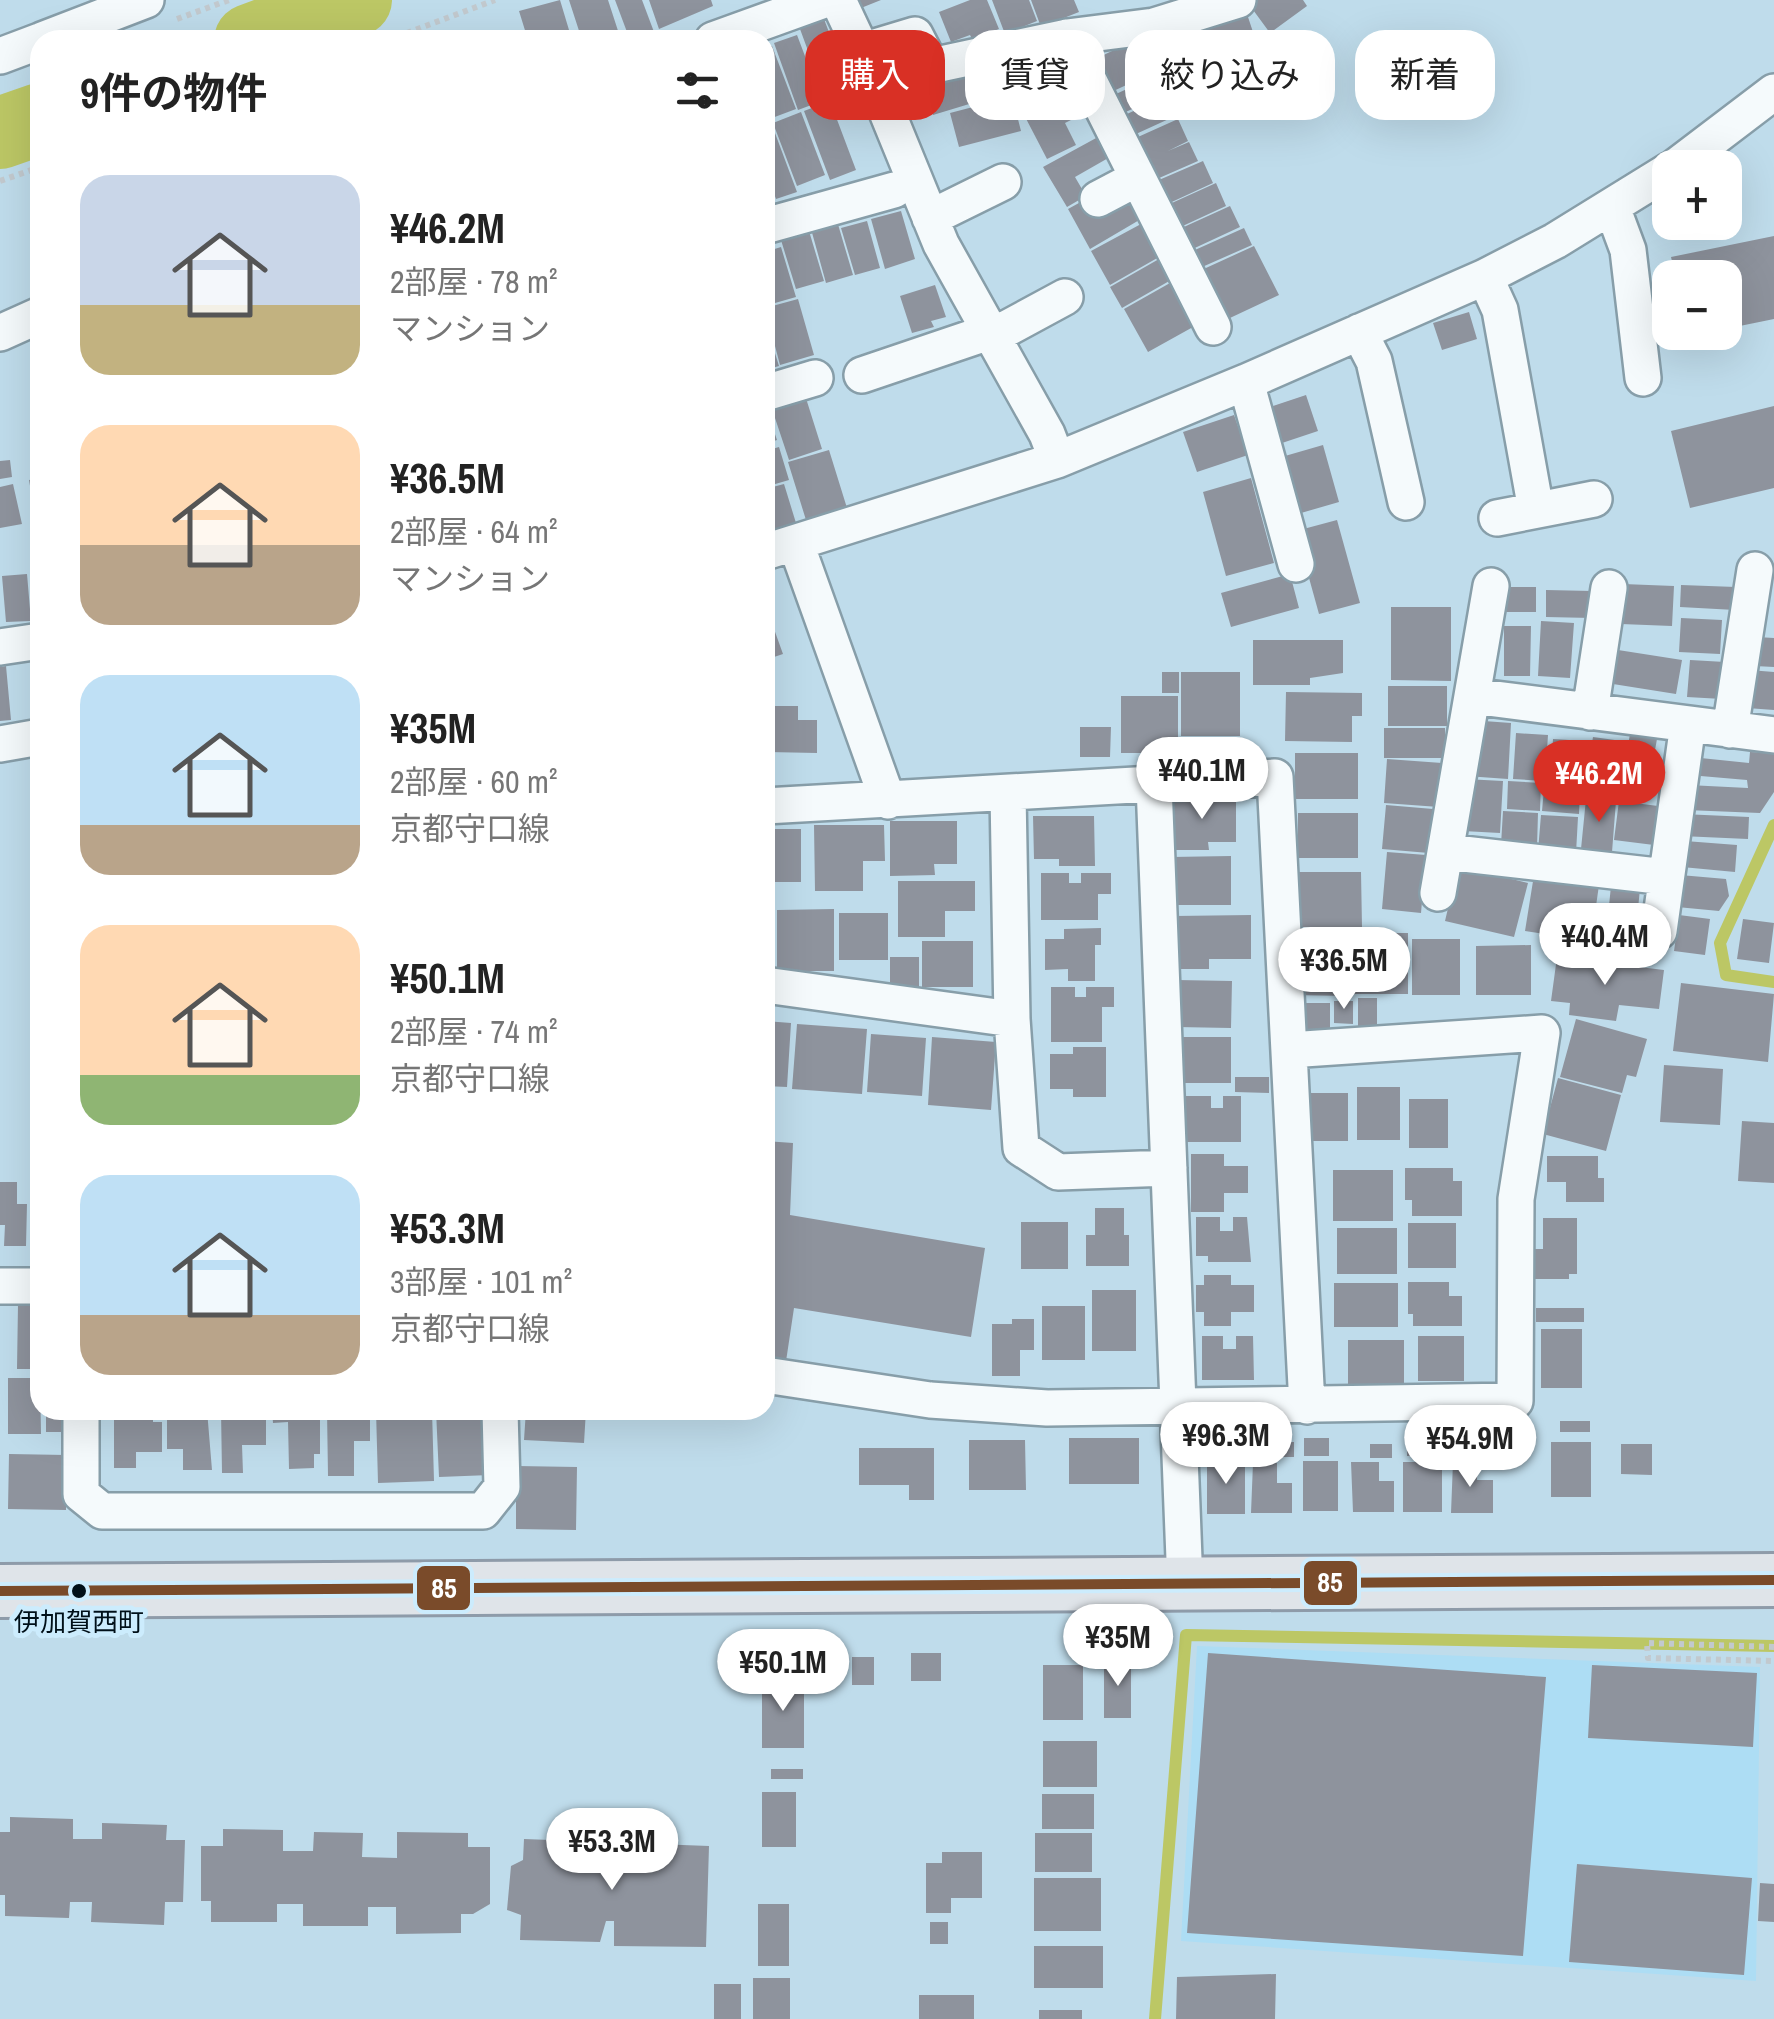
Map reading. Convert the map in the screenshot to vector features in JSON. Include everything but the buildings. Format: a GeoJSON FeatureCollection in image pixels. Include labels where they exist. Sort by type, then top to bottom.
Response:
{"type":"FeatureCollection","features":[{"type":"Feature","properties":{"kind":"main road"},"geometry":{"type":"LineString","coordinates":[[0,1591],[1774,1580]]}},
{"type":"Feature","properties":{"kind":"street"},"geometry":{"type":"LineString","coordinates":[[67,30],[146,0]]}},
{"type":"Feature","properties":{"kind":"street"},"geometry":{"type":"LineString","coordinates":[[741,30],[824,0]]}},
{"type":"Feature","properties":{"kind":"street"},"geometry":{"type":"LineString","coordinates":[[838,0],[852,30]]}},
{"type":"Feature","properties":{"kind":"street"},"geometry":{"type":"LineString","coordinates":[[1091,30],[1150,13],[1238,0]]}},
{"type":"Feature","properties":{"kind":"street"},"geometry":{"type":"LineString","coordinates":[[0,56],[30,44]]}},
{"type":"Feature","properties":{"kind":"street"},"geometry":{"type":"LineString","coordinates":[[1697,150],[1774,92]]}},
{"type":"Feature","properties":{"kind":"street"},"geometry":{"type":"LineString","coordinates":[[1105,115],[1213,326]]}},
{"type":"Feature","properties":{"kind":"street"},"geometry":{"type":"LineString","coordinates":[[890,120],[930,218],[1047,434],[1057,460]]}},
{"type":"Feature","properties":{"kind":"street"},"geometry":{"type":"LineString","coordinates":[[1098,199],[1136,179]]}},
{"type":"Feature","properties":{"kind":"street"},"geometry":{"type":"LineString","coordinates":[[930,218],[1003,182]]}},
{"type":"Feature","properties":{"kind":"street"},"geometry":{"type":"LineString","coordinates":[[888,801],[780,548],[1057,460],[1246,382],[1484,277],[1652,182]]}},
{"type":"Feature","properties":{"kind":"street"},"geometry":{"type":"LineString","coordinates":[[775,223],[894,190]]}},
{"type":"Feature","properties":{"kind":"street"},"geometry":{"type":"LineString","coordinates":[[1612,207],[1628,250],[1644,378]]}},
{"type":"Feature","properties":{"kind":"street"},"geometry":{"type":"LineString","coordinates":[[1484,277],[1500,310],[1536,510]]}},
{"type":"Feature","properties":{"kind":"street"},"geometry":{"type":"LineString","coordinates":[[862,375],[990,334],[1066,297]]}},
{"type":"Feature","properties":{"kind":"street"},"geometry":{"type":"LineString","coordinates":[[0,333],[30,320]]}},
{"type":"Feature","properties":{"kind":"street"},"geometry":{"type":"LineString","coordinates":[[1359,332],[1374,360],[1406,502]]}},
{"type":"Feature","properties":{"kind":"street"},"geometry":{"type":"LineString","coordinates":[[775,390],[816,378]]}},
{"type":"Feature","properties":{"kind":"street"},"geometry":{"type":"LineString","coordinates":[[1246,382],[1296,564]]}},
{"type":"Feature","properties":{"kind":"street"},"geometry":{"type":"LineString","coordinates":[[1497,518],[1594,499]]}},
{"type":"Feature","properties":{"kind":"street"},"geometry":{"type":"LineString","coordinates":[[1730,730],[1762,608],[1755,570]]}},
{"type":"Feature","properties":{"kind":"street"},"geometry":{"type":"LineString","coordinates":[[1438,893],[1491,586]]}},
{"type":"Feature","properties":{"kind":"street"},"geometry":{"type":"LineString","coordinates":[[1590,712],[1609,588]]}},
{"type":"Feature","properties":{"kind":"street"},"geometry":{"type":"LineString","coordinates":[[0,647],[30,642]]}},
{"type":"Feature","properties":{"kind":"street"},"geometry":{"type":"LineString","coordinates":[[1472,696],[1774,735]]}},
{"type":"Feature","properties":{"kind":"street"},"geometry":{"type":"LineString","coordinates":[[1659,931],[1688,724]]}},
{"type":"Feature","properties":{"kind":"street"},"geometry":{"type":"LineString","coordinates":[[0,744],[30,739]]}},
{"type":"Feature","properties":{"kind":"street"},"geometry":{"type":"LineString","coordinates":[[775,806],[1275,777],[1306,1406]]}},
{"type":"Feature","properties":{"kind":"street"},"geometry":{"type":"LineString","coordinates":[[1154,784],[1185,1586]]}},
{"type":"Feature","properties":{"kind":"street"},"geometry":{"type":"LineString","coordinates":[[1008,794],[1012,1019],[1021,1148],[1058,1172],[1169,1168]]}},
{"type":"Feature","properties":{"kind":"street"},"geometry":{"type":"LineString","coordinates":[[1446,852],[1666,877]]}},
{"type":"Feature","properties":{"kind":"street"},"geometry":{"type":"LineString","coordinates":[[775,986],[1012,1019]]}},
{"type":"Feature","properties":{"kind":"street"},"geometry":{"type":"LineString","coordinates":[[775,1377],[930,1400],[1047,1408],[1515,1401],[1516,1199],[1542,1033],[1289,1050]]}},
{"type":"Feature","properties":{"kind":"street"},"geometry":{"type":"LineString","coordinates":[[0,1286],[30,1286]]}},
{"type":"Feature","properties":{"kind":"street"},"geometry":{"type":"LineString","coordinates":[[82,1420],[81,1494],[102,1512],[140,1512],[482,1511],[502,1488],[500,1420]]}},
{"type":"Feature","properties":{"kind":"path"},"geometry":{"type":"LineString","coordinates":[[415,30],[496,0]]}},
{"type":"Feature","properties":{"kind":"path"},"geometry":{"type":"LineString","coordinates":[[0,181],[30,170]]}},
{"type":"Feature","properties":{"kind":"path"},"geometry":{"type":"LineString","coordinates":[[1774,1646],[1647,1643],[1648,1658],[1774,1660]]}},
{"type":"Feature","properties":{"kind":"shaded area"},"geometry":{"type":"Polygon","coordinates":[[[1197,1646],[1760,1667],[1756,1981],[1181,1941],[1197,1646]]]}},
{"type":"Feature","properties":{"kind":"waterway"},"geometry":{"type":"LineString","coordinates":[[276,30],[356,0]]}},
{"type":"Feature","properties":{"kind":"waterway"},"geometry":{"type":"LineString","coordinates":[[0,133],[30,122]]}},
{"type":"Feature","properties":{"kind":"waterway"},"geometry":{"type":"LineString","coordinates":[[1774,825],[1720,943],[1726,975],[1774,982]]}},
{"type":"Feature","properties":{"kind":"waterway"},"geometry":{"type":"LineString","coordinates":[[1155,2019],[1186,1635],[1774,1646]]}},
{"type":"Feature","properties":{"kind":"transit line","name":"85"},"geometry":{"type":"LineString","coordinates":[[0,1591],[1774,1580]]}},
{"type":"Feature","properties":{"kind":"place","name":"伊加賀西町"},"geometry":{"type":"Point","coordinates":[79,1591]}}]}
